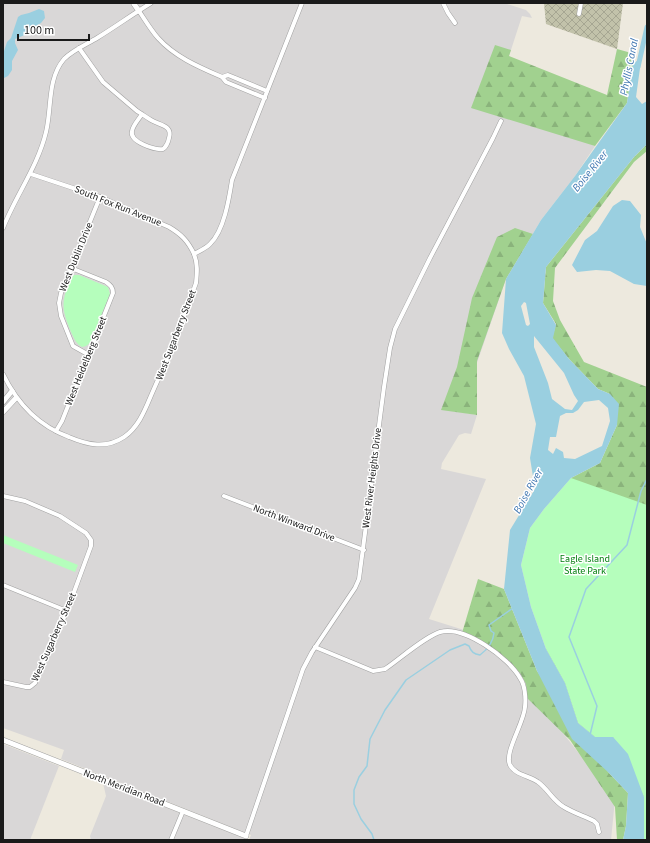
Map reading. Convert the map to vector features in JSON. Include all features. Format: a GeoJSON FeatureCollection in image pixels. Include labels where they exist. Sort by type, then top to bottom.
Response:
{"type":"FeatureCollection","features":[{"type":"Feature","properties":{"kind":"street"},"geometry":{"type":"LineString","coordinates":[[133,3],[158,38],[171,50],[195,66],[222,77],[226,82],[265,98]]}},
{"type":"Feature","properties":{"kind":"street"},"geometry":{"type":"LineString","coordinates":[[3,228],[15,201],[31,174],[47,130],[53,79],[57,68],[65,58],[151,3]]}},
{"type":"Feature","properties":{"kind":"street"},"geometry":{"type":"LineString","coordinates":[[194,254],[210,245],[215,238],[227,209],[232,180],[302,3]]}},
{"type":"Feature","properties":{"kind":"street"},"geometry":{"type":"LineString","coordinates":[[443,3],[455,23]]}},
{"type":"Feature","properties":{"kind":"street"},"geometry":{"type":"LineString","coordinates":[[579,14],[581,3]]}},
{"type":"Feature","properties":{"kind":"street"},"geometry":{"type":"LineString","coordinates":[[80,48],[103,82],[142,114],[170,130],[167,146],[163,149],[155,148],[133,139],[132,131],[142,114]]}},
{"type":"Feature","properties":{"kind":"street"},"geometry":{"type":"LineString","coordinates":[[222,77],[228,76],[267,91]]}},
{"type":"Feature","properties":{"kind":"street","name":"West River Heights Drive"},"geometry":{"type":"LineString","coordinates":[[246,836],[303,669],[315,647],[355,588],[359,579],[364,550],[366,523],[384,387],[390,348],[395,329],[501,121]]}},
{"type":"Feature","properties":{"kind":"street","name":"South Fox Run Avenue"},"geometry":{"type":"LineString","coordinates":[[31,174],[100,197],[146,216],[178,232],[188,242],[194,254]]}},
{"type":"Feature","properties":{"kind":"street","name":"West Dublin Drive"},"geometry":{"type":"LineString","coordinates":[[89,355],[73,346],[60,311],[59,303],[61,293],[100,197]]}},
{"type":"Feature","properties":{"kind":"street","name":"West Sugarberry Street"},"geometry":{"type":"LineString","coordinates":[[56,431],[83,442],[96,445],[109,444],[124,437],[134,428],[142,416],[162,372],[196,283],[197,270],[194,254]]}},
{"type":"Feature","properties":{"kind":"street","name":"West Heidelberg Street"},"geometry":{"type":"LineString","coordinates":[[56,431],[62,421],[112,298],[113,288],[106,282],[71,268]]}},
{"type":"Feature","properties":{"kind":"street"},"geometry":{"type":"LineString","coordinates":[[3,374],[16,398],[41,422],[56,431]]}},
{"type":"Feature","properties":{"kind":"street"},"geometry":{"type":"LineString","coordinates":[[3,402],[12,392]]}},
{"type":"Feature","properties":{"kind":"street"},"geometry":{"type":"LineString","coordinates":[[3,412],[16,398]]}},
{"type":"Feature","properties":{"kind":"street","name":"West Sugarberry Street"},"geometry":{"type":"LineString","coordinates":[[3,496],[25,501],[60,516],[86,533],[91,540],[91,546],[67,611],[35,683],[30,687],[23,687],[3,682]]}},
{"type":"Feature","properties":{"kind":"street","name":"North Winward Drive"},"geometry":{"type":"LineString","coordinates":[[224,496],[364,550]]}},
{"type":"Feature","properties":{"kind":"street"},"geometry":{"type":"LineString","coordinates":[[3,585],[67,611]]}},
{"type":"Feature","properties":{"kind":"street"},"geometry":{"type":"LineString","coordinates":[[315,647],[373,671],[378,671],[384,669],[430,636],[440,632],[451,631],[474,637],[513,668],[521,679],[525,708],[521,726],[512,745],[509,758],[510,765],[514,770],[539,782],[563,806],[594,821],[600,832]]}},
{"type":"Feature","properties":{"kind":"street","name":"North Meridian Road"},"geometry":{"type":"LineString","coordinates":[[3,740],[246,836]]}},
{"type":"Feature","properties":{"kind":"street"},"geometry":{"type":"LineString","coordinates":[[171,840],[183,811]]}},
{"type":"Feature","properties":{"kind":"shaded area"},"geometry":{"type":"Polygon","coordinates":[[[3,3],[504,3],[526,10],[530,14],[532,18],[522,16],[509,56],[487,102],[595,146],[575,176],[541,220],[506,279],[460,412],[477,415],[471,434],[465,433],[459,435],[442,463],[441,469],[486,479],[429,619],[527,650],[555,723],[615,799],[611,840],[249,840],[251,835],[61,759],[64,750],[3,728],[3,3]]]}},
{"type":"Feature","properties":{"kind":"shaded area"},"geometry":{"type":"Polygon","coordinates":[[[544,3],[623,3],[617,49],[546,24],[544,3]]]}},
{"type":"Feature","properties":{"kind":"shaded area"},"geometry":{"type":"Polygon","coordinates":[[[3,744],[59,766],[30,840],[3,840],[3,744]]]}},
{"type":"Feature","properties":{"kind":"shaded area"},"geometry":{"type":"Polygon","coordinates":[[[103,783],[249,840],[91,840],[90,836],[106,796],[103,783]]]}},
{"type":"Feature","properties":{"kind":"green space"},"geometry":{"type":"Polygon","coordinates":[[[495,45],[511,50],[509,56],[607,95],[617,49],[635,54],[627,103],[595,146],[471,108],[495,45]]]}},
{"type":"Feature","properties":{"kind":"green space","name":"Eagle Island State Park"},"geometry":{"type":"Polygon","coordinates":[[[647,144],[647,151],[634,162],[555,268],[553,301],[560,320],[584,362],[647,387],[647,570],[641,747],[647,840],[644,840],[644,797],[613,737],[595,737],[578,723],[565,683],[546,649],[571,478],[600,463],[617,425],[610,394],[598,389],[569,359],[552,338],[556,324],[543,303],[546,267],[634,157],[647,144]]]}},
{"type":"Feature","properties":{"kind":"green space"},"geometry":{"type":"Polygon","coordinates":[[[515,228],[533,234],[506,279],[477,361],[477,415],[441,410],[457,367],[472,298],[497,237],[515,228]]]}},
{"type":"Feature","properties":{"kind":"green space"},"geometry":{"type":"Polygon","coordinates":[[[74,275],[79,275],[108,287],[110,294],[90,343],[82,347],[77,343],[71,332],[66,320],[64,309],[64,299],[74,275]]]}},
{"type":"Feature","properties":{"kind":"green space","name":"Eagle Island State Park"},"geometry":{"type":"Polygon","coordinates":[[[571,478],[647,505],[647,840],[644,840],[644,797],[613,737],[595,737],[578,723],[565,683],[546,649],[531,607],[521,565],[530,528],[544,509],[571,478]]]}},
{"type":"Feature","properties":{"kind":"green space"},"geometry":{"type":"Polygon","coordinates":[[[3,535],[78,565],[75,572],[3,543],[3,535]]]}},
{"type":"Feature","properties":{"kind":"green space"},"geometry":{"type":"Polygon","coordinates":[[[478,579],[504,589],[537,671],[609,773],[628,793],[626,826],[623,840],[617,840],[615,807],[570,740],[527,698],[526,684],[520,673],[490,649],[462,633],[478,579]]]}},
{"type":"Feature","properties":{"kind":"water"},"geometry":{"type":"Polygon","coordinates":[[[39,9],[44,11],[45,18],[41,23],[29,30],[27,34],[15,39],[18,50],[12,61],[12,70],[8,76],[4,78],[3,54],[7,42],[11,38],[18,17],[39,9]]]}},
{"type":"Feature","properties":{"kind":"water","name":"Boise River"},"geometry":{"type":"Polygon","coordinates":[[[638,60],[641,61],[636,97],[642,104],[647,101],[647,144],[634,157],[546,267],[543,303],[556,325],[553,338],[569,359],[598,389],[610,394],[619,404],[617,425],[600,463],[571,478],[544,509],[530,528],[521,565],[531,607],[546,649],[565,683],[578,723],[595,737],[613,737],[628,754],[644,797],[644,840],[623,840],[626,826],[628,793],[609,773],[572,739],[537,671],[504,589],[510,530],[535,489],[530,458],[536,424],[524,376],[502,333],[506,279],[541,220],[575,176],[627,103],[633,64],[638,60]],[[524,302],[521,306],[526,325],[528,326],[530,324],[526,303],[524,302]],[[534,336],[534,347],[548,383],[552,399],[565,409],[572,410],[578,401],[564,373],[534,336]],[[599,400],[584,402],[578,410],[573,413],[566,413],[560,416],[556,437],[550,437],[548,450],[553,454],[556,448],[563,452],[564,458],[575,459],[602,446],[610,421],[608,408],[599,400]]]}},
{"type":"Feature","properties":{"kind":"water"},"geometry":{"type":"Polygon","coordinates":[[[622,200],[630,201],[641,215],[640,227],[647,244],[647,286],[634,284],[610,271],[596,270],[577,272],[572,265],[585,240],[597,231],[613,206],[622,200]]]}},
{"type":"Feature","properties":{"kind":"waterway","name":"Phyllis Canal"},"geometry":{"type":"LineString","coordinates":[[638,67],[647,27]]}},
{"type":"Feature","properties":{"kind":"waterway"},"geometry":{"type":"LineString","coordinates":[[590,735],[597,706],[569,637],[586,589],[627,545],[641,491],[647,479]]}},
{"type":"Feature","properties":{"kind":"waterway"},"geometry":{"type":"LineString","coordinates":[[374,840],[354,804],[354,790],[359,777],[367,766],[370,739],[385,710],[406,680],[450,650],[465,644],[469,646],[474,653],[480,655],[483,653],[490,646],[493,640],[494,633],[491,631],[489,625],[513,608]]}}]}
